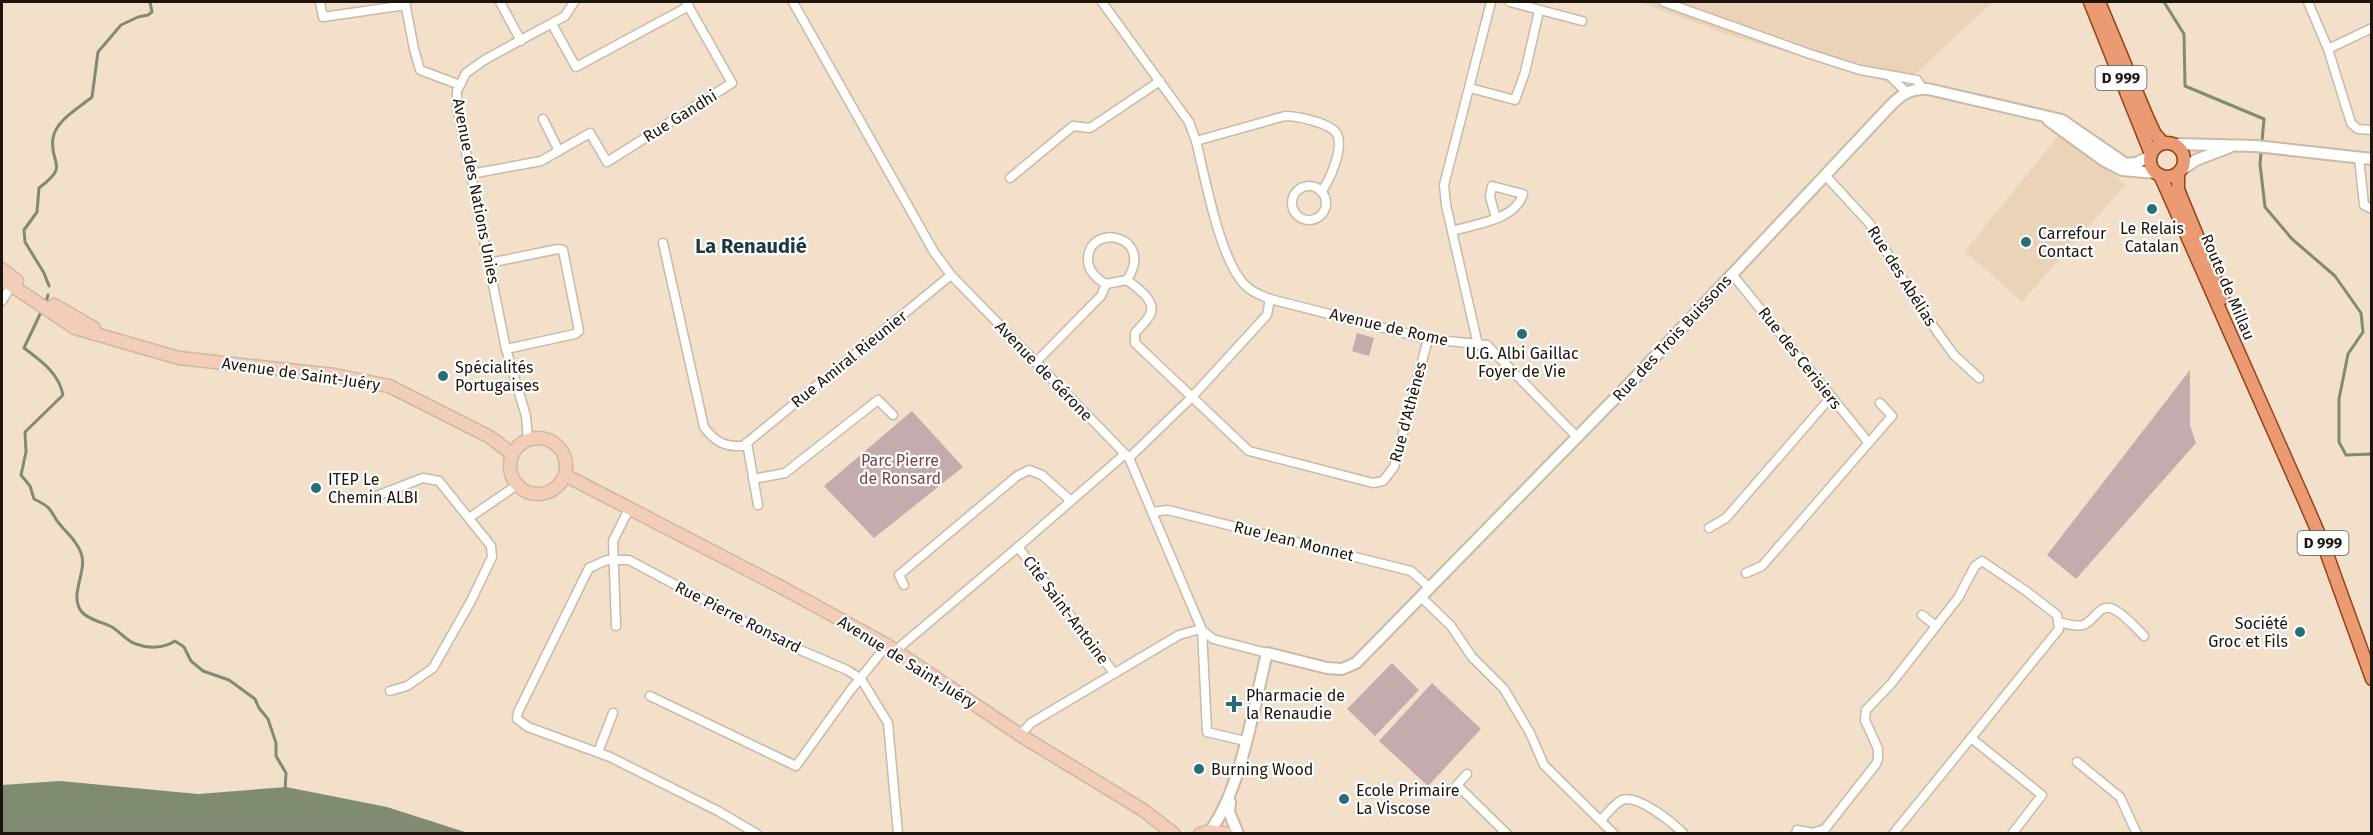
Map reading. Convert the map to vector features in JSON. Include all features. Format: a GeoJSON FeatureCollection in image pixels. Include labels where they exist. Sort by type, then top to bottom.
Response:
{"type":"FeatureCollection","features":[{"type":"Feature","properties":{"kind":"main road","name":"D 999"},"geometry":{"type":"LineString","coordinates":[[2090,2],[2151,155]]}},
{"type":"Feature","properties":{"kind":"main road","name":"D 999"},"geometry":{"type":"LineString","coordinates":[[2099,2],[2155,134],[2169,144]]}},
{"type":"Feature","properties":{"kind":"main road"},"geometry":{"type":"LineString","coordinates":[[2169,144],[2183,153],[2184,158],[2180,172],[2169,177],[2158,174],[2151,165],[2151,155],[2169,144]]}},
{"type":"Feature","properties":{"kind":"main road","name":"Route de Millau"},"geometry":{"type":"LineString","coordinates":[[2180,172],[2178,189],[2243,347],[2266,411]]}},
{"type":"Feature","properties":{"kind":"main road","name":"Route de Millau"},"geometry":{"type":"LineString","coordinates":[[2158,174],[2169,192],[2324,546],[2372,678]]}},
{"type":"Feature","properties":{"kind":"main road","name":"Avenue de Saint-Juéry"},"geometry":{"type":"LineString","coordinates":[[2,269],[9,282],[50,307],[75,328],[179,358],[334,375],[389,386],[490,437],[512,454]]}},
{"type":"Feature","properties":{"kind":"main road"},"geometry":{"type":"LineString","coordinates":[[537,437],[554,442],[565,457],[565,475],[560,483],[544,494],[525,491],[517,485],[510,470],[512,454],[522,442],[528,439],[537,437]]}},
{"type":"Feature","properties":{"kind":"main road","name":"Avenue de Saint-Juéry"},"geometry":{"type":"LineString","coordinates":[[565,475],[783,588],[891,648],[1020,735],[1160,821],[1174,834]]}},
{"type":"Feature","properties":{"kind":"main road"},"geometry":{"type":"LineString","coordinates":[[1205,832],[1227,834]]}},
{"type":"Feature","properties":{"kind":"street"},"geometry":{"type":"LineString","coordinates":[[320,2],[323,17],[405,3],[420,70],[460,85]]}},
{"type":"Feature","properties":{"kind":"street"},"geometry":{"type":"LineString","coordinates":[[500,2],[521,41]]}},
{"type":"Feature","properties":{"kind":"street","name":"Avenue des Nations Unies"},"geometry":{"type":"LineString","coordinates":[[528,439],[526,416],[506,349],[457,107],[457,91],[466,73],[486,59],[565,16],[574,2]]}},
{"type":"Feature","properties":{"kind":"street","name":"Avenue de Gérone"},"geometry":{"type":"LineString","coordinates":[[793,2],[934,252],[951,275],[1127,456],[1202,630],[1207,732],[1245,741]]}},
{"type":"Feature","properties":{"kind":"street"},"geometry":{"type":"LineString","coordinates":[[1102,2],[1185,117],[1196,141],[1228,260],[1245,285],[1256,294],[1270,298]]}},
{"type":"Feature","properties":{"kind":"street"},"geometry":{"type":"LineString","coordinates":[[1478,345],[1444,185],[1491,2]]}},
{"type":"Feature","properties":{"kind":"street"},"geometry":{"type":"LineString","coordinates":[[1510,2],[1582,21]]}},
{"type":"Feature","properties":{"kind":"street"},"geometry":{"type":"LineString","coordinates":[[1664,2],[1860,70],[1917,80],[1923,89]]}},
{"type":"Feature","properties":{"kind":"street"},"geometry":{"type":"LineString","coordinates":[[2308,2],[2328,49],[2351,123],[2358,129],[2372,130]]}},
{"type":"Feature","properties":{"kind":"street"},"geometry":{"type":"LineString","coordinates":[[552,24],[576,67],[688,4]]}},
{"type":"Feature","properties":{"kind":"street","name":"Rue Gandhi"},"geometry":{"type":"LineString","coordinates":[[471,174],[541,161],[590,133],[607,162],[732,83],[688,4]]}},
{"type":"Feature","properties":{"kind":"street"},"geometry":{"type":"LineString","coordinates":[[1470,88],[1515,100],[1525,72],[1539,11]]}},
{"type":"Feature","properties":{"kind":"street"},"geometry":{"type":"LineString","coordinates":[[2328,49],[2372,28]]}},
{"type":"Feature","properties":{"kind":"street"},"geometry":{"type":"LineString","coordinates":[[1890,76],[1906,92],[1923,89],[2052,116],[2071,125],[2126,164],[2136,163],[2151,155]]}},
{"type":"Feature","properties":{"kind":"street"},"geometry":{"type":"LineString","coordinates":[[1010,178],[1072,126],[1090,128],[1160,81]]}},
{"type":"Feature","properties":{"kind":"street","name":"Rue des Trois Buissons"},"geometry":{"type":"LineString","coordinates":[[1267,653],[1327,668],[1342,669],[1356,663],[1578,438],[1890,105],[1906,92]]}},
{"type":"Feature","properties":{"kind":"street"},"geometry":{"type":"LineString","coordinates":[[2031,113],[2058,126],[2103,160],[2122,170],[2158,174]]}},
{"type":"Feature","properties":{"kind":"street"},"geometry":{"type":"LineString","coordinates":[[1196,141],[1285,116],[1330,126],[1340,142],[1333,171],[1321,192]]}},
{"type":"Feature","properties":{"kind":"street"},"geometry":{"type":"LineString","coordinates":[[543,119],[559,151]]}},
{"type":"Feature","properties":{"kind":"street"},"geometry":{"type":"LineString","coordinates":[[2169,144],[2256,146],[2372,159]]}},
{"type":"Feature","properties":{"kind":"street"},"geometry":{"type":"LineString","coordinates":[[2180,172],[2196,160],[2235,145]]}},
{"type":"Feature","properties":{"kind":"street"},"geometry":{"type":"LineString","coordinates":[[2359,158],[2364,205],[2372,209]]}},
{"type":"Feature","properties":{"kind":"street","name":"Rue des Abélias"},"geometry":{"type":"LineString","coordinates":[[1825,175],[1869,224],[1918,305],[1954,355],[1979,378]]}},
{"type":"Feature","properties":{"kind":"street"},"geometry":{"type":"LineString","coordinates":[[1452,231],[1496,218],[1506,215],[1521,202],[1523,194],[1492,186],[1490,197],[1496,218]]}},
{"type":"Feature","properties":{"kind":"street"},"geometry":{"type":"LineString","coordinates":[[1311,187],[1321,192],[1326,202],[1320,216],[1310,220],[1300,218],[1292,204],[1296,193],[1300,189],[1311,187]]}},
{"type":"Feature","properties":{"kind":"street"},"geometry":{"type":"LineString","coordinates":[[1127,280],[1135,265],[1132,248],[1126,242],[1111,237],[1098,241],[1089,254],[1088,262],[1092,274],[1106,284],[1127,280],[1148,298],[1151,308],[1150,317],[1134,333],[1135,343],[1191,398]]}},
{"type":"Feature","properties":{"kind":"street"},"geometry":{"type":"LineString","coordinates":[[663,243],[704,427],[714,440],[730,447],[743,446],[747,443],[758,505]]}},
{"type":"Feature","properties":{"kind":"street"},"geometry":{"type":"LineString","coordinates":[[489,263],[558,249],[563,250],[579,331],[575,334],[506,349]]}},
{"type":"Feature","properties":{"kind":"street","name":"Rue des Cerisiers"},"geometry":{"type":"LineString","coordinates":[[1732,274],[1746,288],[1868,442]]}},
{"type":"Feature","properties":{"kind":"street","name":"Rue Amiral Rieunier"},"geometry":{"type":"LineString","coordinates":[[747,443],[951,275]]}},
{"type":"Feature","properties":{"kind":"street"},"geometry":{"type":"LineString","coordinates":[[2,301],[9,282]]}},
{"type":"Feature","properties":{"kind":"street"},"geometry":{"type":"LineString","coordinates":[[1036,362],[1101,296],[1106,284]]}},
{"type":"Feature","properties":{"kind":"street","name":"Avenue de Rome"},"geometry":{"type":"LineString","coordinates":[[1270,298],[1428,339],[1487,345],[1578,438]]}},
{"type":"Feature","properties":{"kind":"street","name":"Cité Saint-Antoine"},"geometry":{"type":"LineString","coordinates":[[650,696],[796,766],[861,679],[891,648],[1018,547],[1127,456],[1191,398],[1267,315],[1270,298]]}},
{"type":"Feature","properties":{"kind":"street","name":"Rue d'Athènes"},"geometry":{"type":"LineString","coordinates":[[1191,398],[1249,451],[1373,483],[1383,482],[1394,467],[1428,339]]}},
{"type":"Feature","properties":{"kind":"street"},"geometry":{"type":"LineString","coordinates":[[1709,528],[1726,518],[1831,397]]}},
{"type":"Feature","properties":{"kind":"street"},"geometry":{"type":"LineString","coordinates":[[753,479],[784,473],[878,400],[893,415]]}},
{"type":"Feature","properties":{"kind":"street"},"geometry":{"type":"LineString","coordinates":[[1746,573],[1762,566],[1893,416],[1880,403]]}},
{"type":"Feature","properties":{"kind":"street"},"geometry":{"type":"LineString","coordinates":[[904,585],[899,575],[1017,476],[1029,470],[1042,475],[1071,501]]}},
{"type":"Feature","properties":{"kind":"street"},"geometry":{"type":"LineString","coordinates":[[366,500],[423,478],[439,481],[491,546],[492,557],[471,601],[433,668],[407,686],[390,691]]}},
{"type":"Feature","properties":{"kind":"street"},"geometry":{"type":"LineString","coordinates":[[469,518],[517,485]]}},
{"type":"Feature","properties":{"kind":"street"},"geometry":{"type":"LineString","coordinates":[[616,626],[613,541],[629,509]]}},
{"type":"Feature","properties":{"kind":"street","name":"Rue Jean Monnet"},"geometry":{"type":"LineString","coordinates":[[1152,512],[1168,510],[1411,571],[1430,588]]}},
{"type":"Feature","properties":{"kind":"street","name":"Cité Saint-Antoine"},"geometry":{"type":"LineString","coordinates":[[1018,547],[1114,674]]}},
{"type":"Feature","properties":{"kind":"street"},"geometry":{"type":"LineString","coordinates":[[614,561],[607,560],[589,568],[518,712],[517,719],[528,727],[598,752],[718,811],[757,834]]}},
{"type":"Feature","properties":{"kind":"street","name":"Rue Pierre Ronsard"},"geometry":{"type":"LineString","coordinates":[[614,561],[629,560],[786,644],[861,679]]}},
{"type":"Feature","properties":{"kind":"street"},"geometry":{"type":"LineString","coordinates":[[1796,834],[1797,830],[1813,834],[1825,829],[1876,764],[1878,749],[1865,720],[1866,710],[1891,684],[1961,593],[1975,566],[1982,561],[2057,615],[2059,622],[2055,635],[1893,834]]}},
{"type":"Feature","properties":{"kind":"street"},"geometry":{"type":"LineString","coordinates":[[1421,597],[1451,626],[1472,657],[1504,689],[1530,733],[1544,765],[1614,834]]}},
{"type":"Feature","properties":{"kind":"street"},"geometry":{"type":"LineString","coordinates":[[2059,622],[2080,626],[2106,607],[2113,608],[2144,636]]}},
{"type":"Feature","properties":{"kind":"street"},"geometry":{"type":"LineString","coordinates":[[1922,615],[1936,626]]}},
{"type":"Feature","properties":{"kind":"street"},"geometry":{"type":"LineString","coordinates":[[1202,630],[1213,639],[1267,653],[1233,787],[1229,812],[1238,834]]}},
{"type":"Feature","properties":{"kind":"street","name":"Cité Saint-Antoine"},"geometry":{"type":"LineString","coordinates":[[1020,735],[1031,723],[1179,635],[1202,630]]}},
{"type":"Feature","properties":{"kind":"street"},"geometry":{"type":"LineString","coordinates":[[861,679],[888,723],[898,834]]}},
{"type":"Feature","properties":{"kind":"street"},"geometry":{"type":"LineString","coordinates":[[598,752],[613,714]]}},
{"type":"Feature","properties":{"kind":"street"},"geometry":{"type":"LineString","coordinates":[[1971,738],[2042,795],[2012,834]]}},
{"type":"Feature","properties":{"kind":"street"},"geometry":{"type":"LineString","coordinates":[[2077,762],[2120,797],[2137,834]]}},
{"type":"Feature","properties":{"kind":"street"},"geometry":{"type":"LineString","coordinates":[[1467,774],[1457,785],[1507,834]]}},
{"type":"Feature","properties":{"kind":"street"},"geometry":{"type":"LineString","coordinates":[[1205,832],[1220,818],[1233,787]]}},
{"type":"Feature","properties":{"kind":"street"},"geometry":{"type":"LineString","coordinates":[[1601,820],[1620,802],[1627,800],[1660,813],[1684,834]]}},
{"type":"Feature","properties":{"kind":"shaded area"},"geometry":{"type":"Polygon","coordinates":[[[1640,2],[1993,2],[1902,86],[1729,35],[1640,2]]]}},
{"type":"Feature","properties":{"kind":"shaded area"},"geometry":{"type":"Polygon","coordinates":[[[2059,135],[2126,184],[2022,302],[1965,251],[2059,135]]]}},
{"type":"Feature","properties":{"kind":"shaded area"},"geometry":{"type":"Polygon","coordinates":[[[60,781],[198,794],[286,787],[387,807],[468,833],[2,833],[2,785],[60,781]]]}},
{"type":"Feature","properties":{"kind":"green space"},"geometry":{"type":"Polygon","coordinates":[[[1357,333],[1374,338],[1369,356],[1352,351],[1357,333]]]}},
{"type":"Feature","properties":{"kind":"green space"},"geometry":{"type":"Polygon","coordinates":[[[2190,370],[2190,425],[2196,443],[2076,579],[2047,555],[2190,370]]]}},
{"type":"Feature","properties":{"kind":"green space","name":"Parc Pierre de Ronsard"},"geometry":{"type":"Polygon","coordinates":[[[912,411],[963,467],[874,538],[824,486],[912,411]]]}},
{"type":"Feature","properties":{"kind":"green space"},"geometry":{"type":"Polygon","coordinates":[[[1392,663],[1419,690],[1375,736],[1347,709],[1392,663]]]}},
{"type":"Feature","properties":{"kind":"green space"},"geometry":{"type":"Polygon","coordinates":[[[1432,683],[1481,729],[1428,786],[1379,741],[1432,683]]]}},
{"type":"Feature","properties":{"kind":"waterway"},"geometry":{"type":"LineString","coordinates":[[49,286],[44,273],[25,242],[24,230],[37,212],[39,188],[49,180],[56,169],[53,147],[55,132],[63,120],[92,97],[98,52],[121,25],[152,12],[150,2]]}},
{"type":"Feature","properties":{"kind":"waterway"},"geometry":{"type":"LineString","coordinates":[[2164,2],[2184,34],[2185,86],[2264,119],[2260,164],[2265,207],[2292,239],[2335,276],[2361,313],[2363,332],[2348,354],[2339,399],[2339,442],[2346,455],[2372,454]]}},
{"type":"Feature","properties":{"kind":"waterway"},"geometry":{"type":"LineString","coordinates":[[45,305],[48,295]]}},
{"type":"Feature","properties":{"kind":"waterway"},"geometry":{"type":"LineString","coordinates":[[42,310],[24,348],[43,363],[58,380],[63,395],[25,432],[26,452],[21,475],[30,486],[34,499],[49,509],[81,553],[83,560],[77,597],[81,611],[90,618],[113,628],[132,643],[141,646],[161,646],[175,641],[184,647],[191,661],[203,671],[229,680],[255,699],[268,719],[276,743],[276,756],[286,773],[285,791]]}},
{"type":"Feature","properties":{"kind":"place","name":"Le Relais Catalan"},"geometry":{"type":"Point","coordinates":[2152,209]}},
{"type":"Feature","properties":{"kind":"place","name":"Carrefour Contact"},"geometry":{"type":"Point","coordinates":[2026,242]}},
{"type":"Feature","properties":{"kind":"place","name":"U.G. Albi Gaillac Foyer de Vie"},"geometry":{"type":"Point","coordinates":[1522,334]}},
{"type":"Feature","properties":{"kind":"place","name":"Spécialités Portugaises"},"geometry":{"type":"Point","coordinates":[443,376]}},
{"type":"Feature","properties":{"kind":"place","name":"ITEP Le Chemin ALBI"},"geometry":{"type":"Point","coordinates":[316,488]}},
{"type":"Feature","properties":{"kind":"place","name":"Société Groc et Fils"},"geometry":{"type":"Point","coordinates":[2300,632]}},
{"type":"Feature","properties":{"kind":"place","name":"Pharmacie de la Renaudie"},"geometry":{"type":"Point","coordinates":[1234,704]}},
{"type":"Feature","properties":{"kind":"place","name":"Burning Wood"},"geometry":{"type":"Point","coordinates":[1199,769]}},
{"type":"Feature","properties":{"kind":"place","name":"Ecole Primaire La Viscose"},"geometry":{"type":"Point","coordinates":[1344,799]}},
{"type":"Feature","properties":{"kind":"district","name":"La Renaudié"},"geometry":{"type":"Point","coordinates":[751,246]}}]}
